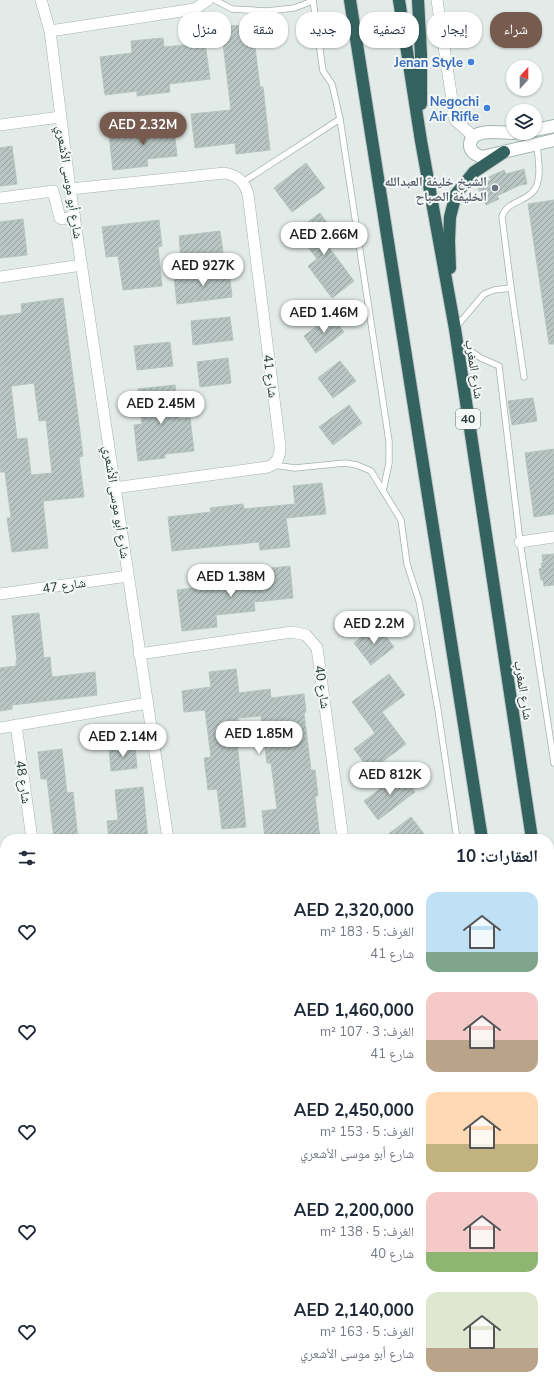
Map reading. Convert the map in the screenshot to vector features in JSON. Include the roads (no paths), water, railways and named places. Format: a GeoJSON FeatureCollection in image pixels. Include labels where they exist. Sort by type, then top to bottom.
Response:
{"type":"FeatureCollection","features":[{"type":"Feature","properties":{"kind":"highway"},"geometry":{"type":"LineString","coordinates":[[346,0],[354,30]]}},
{"type":"Feature","properties":{"kind":"highway"},"geometry":{"type":"LineString","coordinates":[[350,0],[481,834]]}},
{"type":"Feature","properties":{"kind":"highway","name":"شارع المغرب"},"geometry":{"type":"LineString","coordinates":[[399,0],[421,141],[455,329],[531,834]]}},
{"type":"Feature","properties":{"kind":"highway"},"geometry":{"type":"LineString","coordinates":[[418,0],[421,55],[421,141]]}},
{"type":"Feature","properties":{"kind":"highway"},"geometry":{"type":"LineString","coordinates":[[452,317],[449,241],[450,217],[456,194],[474,172],[504,152]]}},
{"type":"Feature","properties":{"kind":"street","name":"شارع أبو موسى الأشعري"},"geometry":{"type":"LineString","coordinates":[[41,0],[50,31],[70,189],[167,834]]}},
{"type":"Feature","properties":{"kind":"street"},"geometry":{"type":"LineString","coordinates":[[50,31],[195,10],[208,0]]}},
{"type":"Feature","properties":{"kind":"street"},"geometry":{"type":"LineString","coordinates":[[437,0],[455,120],[473,136]]}},
{"type":"Feature","properties":{"kind":"street"},"geometry":{"type":"LineString","coordinates":[[0,125],[60,117]]}},
{"type":"Feature","properties":{"kind":"street"},"geometry":{"type":"LineString","coordinates":[[542,129],[554,126]]}},
{"type":"Feature","properties":{"kind":"street"},"geometry":{"type":"LineString","coordinates":[[506,133],[478,133],[473,136],[470,146],[473,153],[482,157],[554,140]]}},
{"type":"Feature","properties":{"kind":"street"},"geometry":{"type":"LineString","coordinates":[[70,189],[225,173],[232,175],[243,182]]}},
{"type":"Feature","properties":{"kind":"street","name":"شارع 41"},"geometry":{"type":"LineString","coordinates":[[243,182],[248,194],[280,446],[278,459],[274,465]]}},
{"type":"Feature","properties":{"kind":"street"},"geometry":{"type":"LineString","coordinates":[[0,198],[53,191],[60,218],[75,217]]}},
{"type":"Feature","properties":{"kind":"street"},"geometry":{"type":"LineString","coordinates":[[0,277],[82,265]]}},
{"type":"Feature","properties":{"kind":"street"},"geometry":{"type":"LineString","coordinates":[[114,488],[274,465]]}},
{"type":"Feature","properties":{"kind":"street"},"geometry":{"type":"LineString","coordinates":[[520,542],[554,537]]}},
{"type":"Feature","properties":{"kind":"street","name":"شارع 47"},"geometry":{"type":"LineString","coordinates":[[0,594],[128,576]]}},
{"type":"Feature","properties":{"kind":"street","name":"شارع 40"},"geometry":{"type":"LineString","coordinates":[[139,654],[292,632],[306,635],[318,648],[342,834]]}},
{"type":"Feature","properties":{"kind":"street"},"geometry":{"type":"LineString","coordinates":[[0,728],[148,704]]}},
{"type":"Feature","properties":{"kind":"street","name":"شارع 48"},"geometry":{"type":"LineString","coordinates":[[16,726],[31,834]]}},
{"type":"Feature","properties":{"kind":"lane"},"geometry":{"type":"LineString","coordinates":[[215,0],[232,9],[267,11],[294,8],[313,0],[323,71],[332,84],[340,120],[389,441],[389,463],[383,491]]}},
{"type":"Feature","properties":{"kind":"lane"},"geometry":{"type":"LineString","coordinates":[[243,182],[340,120]]}},
{"type":"Feature","properties":{"kind":"lane"},"geometry":{"type":"LineString","coordinates":[[524,377],[502,217],[506,208],[528,196],[535,189],[538,177],[537,145]]}},
{"type":"Feature","properties":{"kind":"lane"},"geometry":{"type":"LineString","coordinates":[[455,329],[484,294],[494,290],[511,288]]}},
{"type":"Feature","properties":{"kind":"lane"},"geometry":{"type":"LineString","coordinates":[[457,343],[481,358],[499,366],[520,542],[554,763]]}},
{"type":"Feature","properties":{"kind":"lane"},"geometry":{"type":"LineString","coordinates":[[274,465],[296,468],[345,463],[357,465],[371,471],[401,520],[407,564],[419,601],[438,710],[456,834]]}},
{"type":"Feature","properties":{"kind":"place","name":"Jenan Style"},"geometry":{"type":"Point","coordinates":[471,62]}},
{"type":"Feature","properties":{"kind":"place","name":"Negochi Air Rifle"},"geometry":{"type":"Point","coordinates":[487,108]}},
{"type":"Feature","properties":{"kind":"place","name":"الشيخ خليفة العبدالله الخليفة الصباح"},"geometry":{"type":"Point","coordinates":[495,188]}}]}
